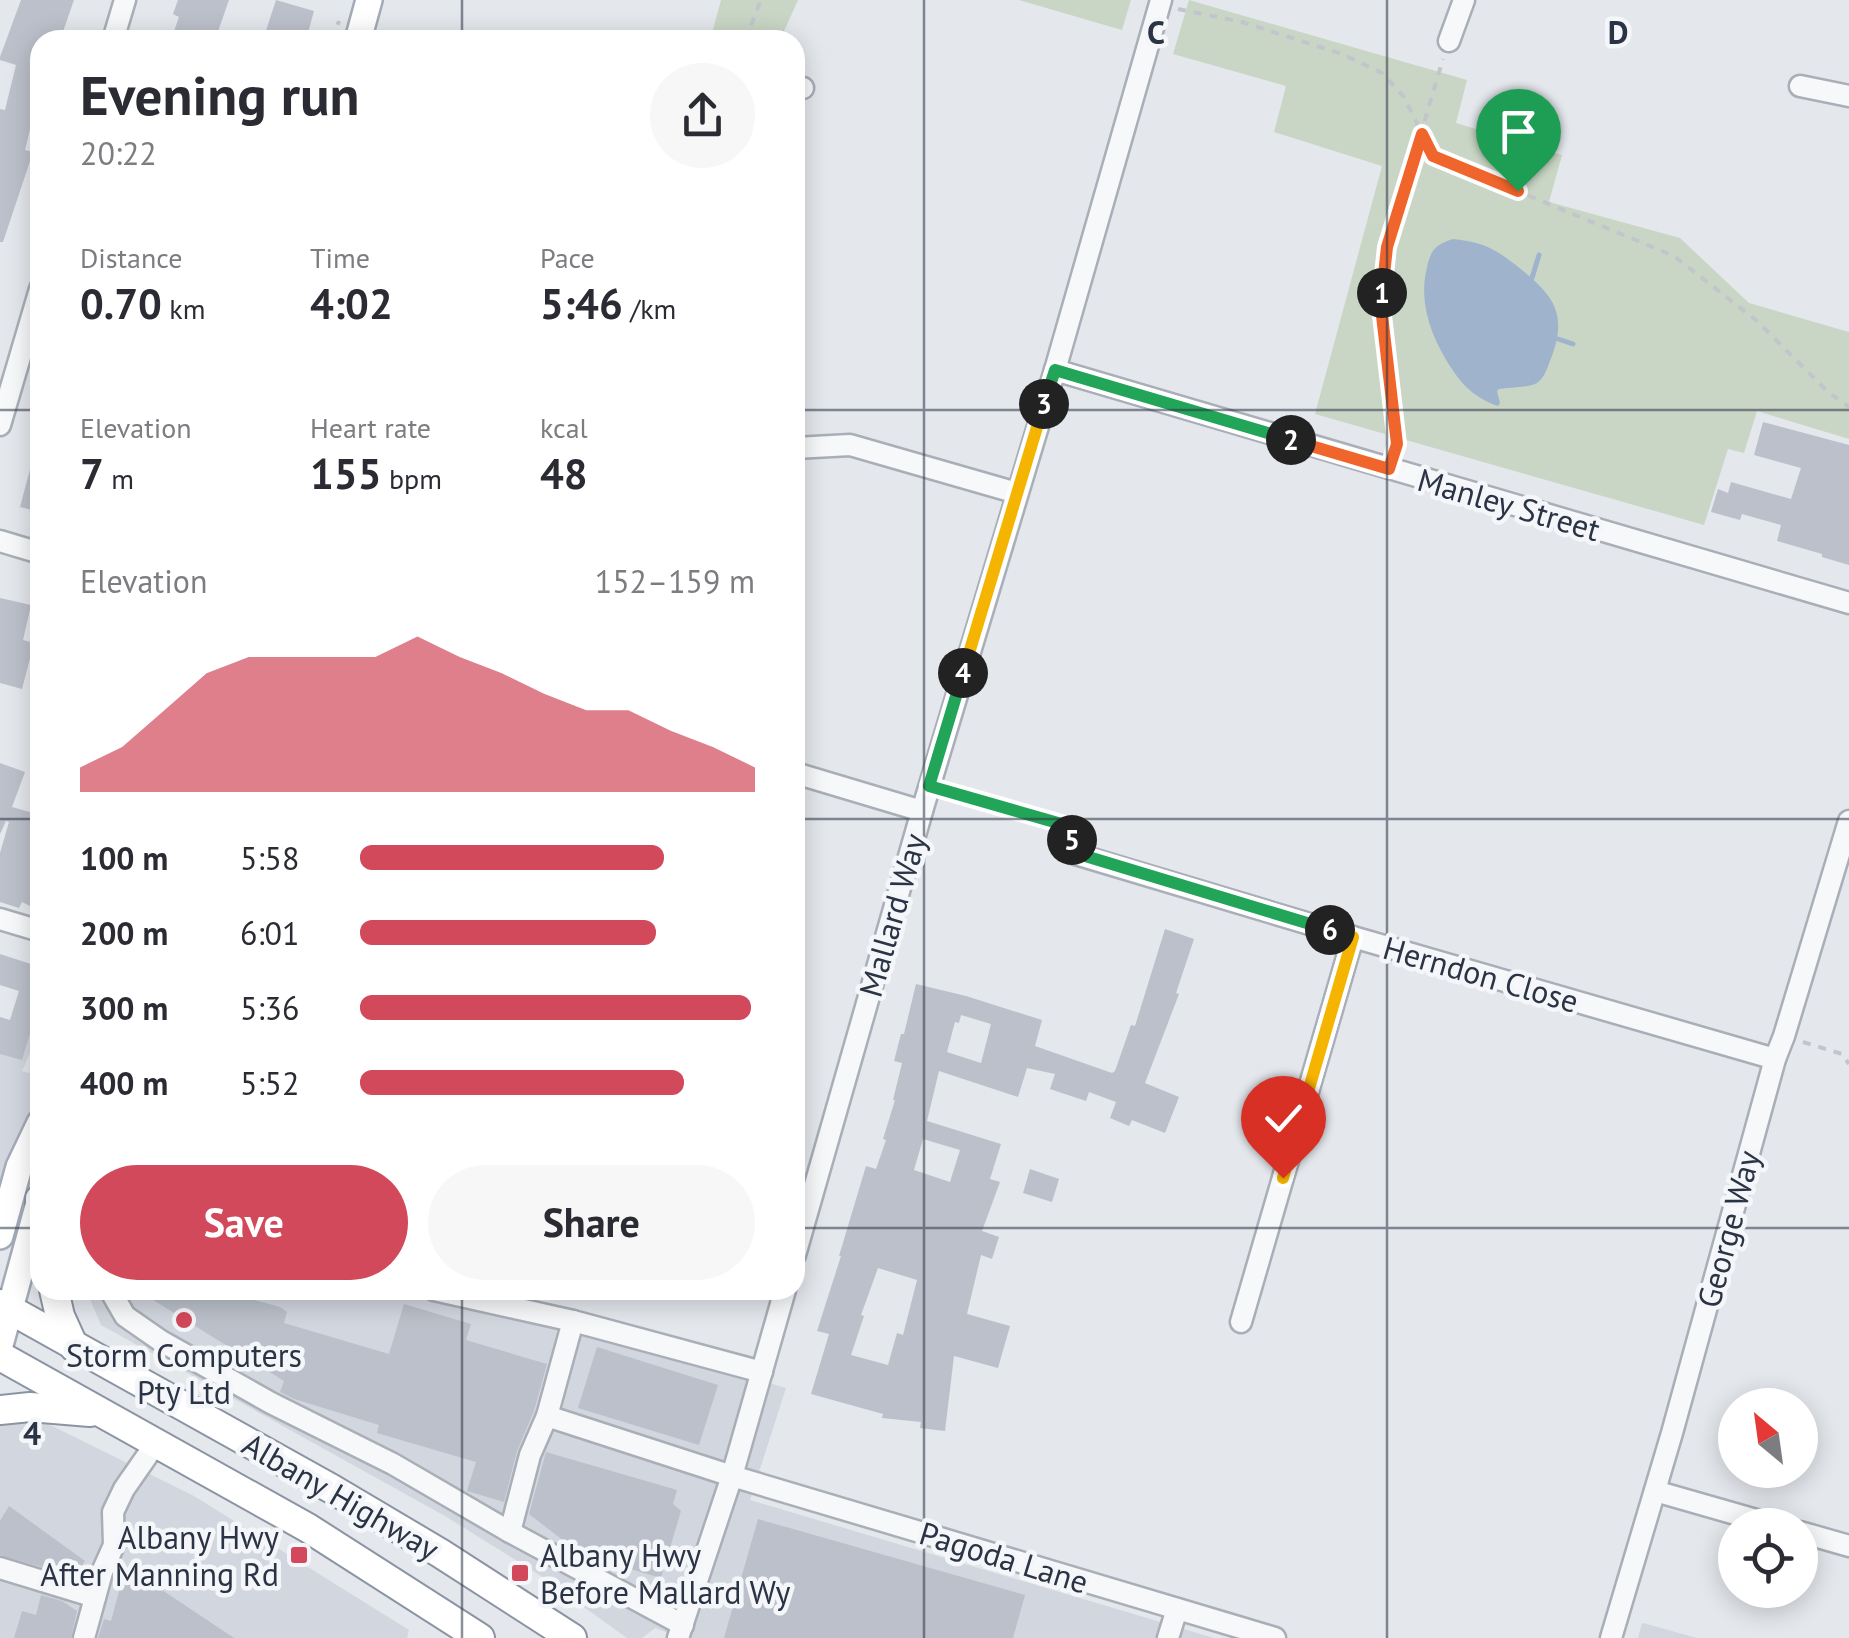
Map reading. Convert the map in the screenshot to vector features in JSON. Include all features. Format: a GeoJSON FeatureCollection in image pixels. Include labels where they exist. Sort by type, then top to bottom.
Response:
{"type":"FeatureCollection","features":[{"type":"Feature","properties":{"kind":"highway"},"geometry":{"type":"LineString","coordinates":[[56,1300],[74,1347]]}},
{"type":"Feature","properties":{"kind":"highway","name":"Albany Highway"},"geometry":{"type":"LineString","coordinates":[[5,1306],[332,1489],[572,1638]]}},
{"type":"Feature","properties":{"kind":"highway","name":"Albany Highway"},"geometry":{"type":"LineString","coordinates":[[0,1356],[308,1528],[480,1638]]}},
{"type":"Feature","properties":{"kind":"highway"},"geometry":{"type":"LineString","coordinates":[[0,1410],[30,1407],[101,1413]]}},
{"type":"Feature","properties":{"kind":"main road"},"geometry":{"type":"LineString","coordinates":[[361,30],[370,0]]}},
{"type":"Feature","properties":{"kind":"main road"},"geometry":{"type":"LineString","coordinates":[[0,1236],[19,1166],[30,1143]]}},
{"type":"Feature","properties":{"kind":"main road"},"geometry":{"type":"LineString","coordinates":[[0,1345],[5,1306],[30,1230]]}},
{"type":"Feature","properties":{"kind":"street"},"geometry":{"type":"LineString","coordinates":[[116,30],[125,0]]}},
{"type":"Feature","properties":{"kind":"street"},"geometry":{"type":"LineString","coordinates":[[1449,41],[1464,0]]}},
{"type":"Feature","properties":{"kind":"street","name":"Mallard Way"},"geometry":{"type":"LineString","coordinates":[[805,1220],[1160,3]]}},
{"type":"Feature","properties":{"kind":"street"},"geometry":{"type":"LineString","coordinates":[[1800,86],[1849,96]]}},
{"type":"Feature","properties":{"kind":"street"},"geometry":{"type":"LineString","coordinates":[[0,425],[30,323]]}},
{"type":"Feature","properties":{"kind":"street","name":"Manley Street"},"geometry":{"type":"LineString","coordinates":[[1055,370],[1849,603]]}},
{"type":"Feature","properties":{"kind":"street"},"geometry":{"type":"LineString","coordinates":[[805,447],[850,445],[1017,493]]}},
{"type":"Feature","properties":{"kind":"street"},"geometry":{"type":"LineString","coordinates":[[0,541],[30,550]]}},
{"type":"Feature","properties":{"kind":"street"},"geometry":{"type":"LineString","coordinates":[[805,777],[922,811]]}},
{"type":"Feature","properties":{"kind":"street","name":"George Way"},"geometry":{"type":"LineString","coordinates":[[1611,1638],[1775,1060],[1849,821]]}},
{"type":"Feature","properties":{"kind":"street","name":"Herndon Close"},"geometry":{"type":"LineString","coordinates":[[1072,852],[1775,1060]]}},
{"type":"Feature","properties":{"kind":"street"},"geometry":{"type":"LineString","coordinates":[[0,920],[30,928]]}},
{"type":"Feature","properties":{"kind":"street"},"geometry":{"type":"LineString","coordinates":[[1240,1322],[1353,937]]}},
{"type":"Feature","properties":{"kind":"street"},"geometry":{"type":"LineString","coordinates":[[116,1300],[125,1316],[161,1341],[271,1403],[393,1464],[680,1632],[732,1476],[782,1300]]}},
{"type":"Feature","properties":{"kind":"street"},"geometry":{"type":"LineString","coordinates":[[479,1300],[762,1372]]}},
{"type":"Feature","properties":{"kind":"street"},"geometry":{"type":"LineString","coordinates":[[510,1532],[573,1321]]}},
{"type":"Feature","properties":{"kind":"street","name":"Pagoda Lane"},"geometry":{"type":"LineString","coordinates":[[546,1416],[732,1476],[1276,1638]]}},
{"type":"Feature","properties":{"kind":"street"},"geometry":{"type":"LineString","coordinates":[[84,1638],[102,1572],[114,1545],[112,1512],[156,1444]]}},
{"type":"Feature","properties":{"kind":"street"},"geometry":{"type":"LineString","coordinates":[[1655,1491],[1718,1509]]}},
{"type":"Feature","properties":{"kind":"street"},"geometry":{"type":"LineString","coordinates":[[1818,1537],[1849,1546]]}},
{"type":"Feature","properties":{"kind":"street"},"geometry":{"type":"LineString","coordinates":[[0,1568],[95,1597]]}},
{"type":"Feature","properties":{"kind":"street"},"geometry":{"type":"LineString","coordinates":[[1168,1638],[1177,1609]]}},
{"type":"Feature","properties":{"kind":"path"},"geometry":{"type":"LineString","coordinates":[[748,30],[761,0]]}},
{"type":"Feature","properties":{"kind":"path"},"geometry":{"type":"LineString","coordinates":[[1160,3],[1242,22],[1342,54],[1382,73],[1404,97],[1433,156],[1674,256],[1757,322],[1828,392],[1849,407]]}},
{"type":"Feature","properties":{"kind":"path"},"geometry":{"type":"LineString","coordinates":[[1389,469],[1397,444],[1381,307],[1387,247],[1449,41]]}},
{"type":"Feature","properties":{"kind":"path"},"geometry":{"type":"LineString","coordinates":[[929,786],[1072,827],[1072,852]]}},
{"type":"Feature","properties":{"kind":"path"},"geometry":{"type":"LineString","coordinates":[[1784,1036],[1842,1054],[1849,1064]]}},
{"type":"Feature","properties":{"kind":"shaded area"},"geometry":{"type":"Polygon","coordinates":[[[0,1020],[30,1029],[30,1053],[22,1071],[30,1073],[30,1203],[0,1200],[0,1020]]]}},
{"type":"Feature","properties":{"kind":"shaded area"},"geometry":{"type":"Polygon","coordinates":[[[90,1300],[499,1300],[786,1388],[750,1500],[1214,1638],[681,1638],[655,1628],[642,1638],[627,1638],[538,1574],[445,1516],[101,1325],[90,1300]]]}},
{"type":"Feature","properties":{"kind":"shaded area"},"geometry":{"type":"Polygon","coordinates":[[[0,1397],[194,1496],[409,1630],[407,1638],[0,1638],[0,1397]]]}},
{"type":"Feature","properties":{"kind":"shaded area"},"geometry":{"type":"Polygon","coordinates":[[[1643,1623],[1697,1638],[1638,1638],[1643,1623]]]}},
{"type":"Feature","properties":{"kind":"green space"},"geometry":{"type":"Polygon","coordinates":[[[721,0],[798,0],[784,30],[713,30],[721,0]]]}},
{"type":"Feature","properties":{"kind":"green space"},"geometry":{"type":"Polygon","coordinates":[[[1019,0],[1131,0],[1122,30],[1019,0]]]}},
{"type":"Feature","properties":{"kind":"green space"},"geometry":{"type":"Polygon","coordinates":[[[1189,0],[1467,80],[1456,123],[1562,155],[1549,202],[1680,238],[1749,303],[1849,332],[1849,439],[1757,411],[1744,453],[1728,449],[1704,525],[1315,414],[1382,166],[1274,132],[1286,86],[1173,54],[1189,0]]]}},
{"type":"Feature","properties":{"kind":"water"},"geometry":{"type":"Polygon","coordinates":[[[1453,239],[1482,245],[1513,263],[1542,288],[1558,317],[1556,341],[1542,378],[1529,386],[1499,389],[1498,406],[1478,396],[1460,380],[1437,343],[1427,315],[1424,286],[1429,259],[1437,247],[1453,239]]]}},
{"type":"Feature","properties":{"kind":"building"},"geometry":{"type":"Polygon","coordinates":[[[21,0],[74,0],[64,30],[30,30],[30,129],[25,150],[30,151],[30,161],[3,242],[0,109],[5,110],[16,65],[0,57],[21,0]]]}},
{"type":"Feature","properties":{"kind":"building"},"geometry":{"type":"Polygon","coordinates":[[[178,0],[229,0],[218,30],[174,30],[179,17],[173,14],[178,0]]]}},
{"type":"Feature","properties":{"kind":"building"},"geometry":{"type":"Polygon","coordinates":[[[276,0],[314,11],[309,30],[266,30],[276,0]]]}},
{"type":"Feature","properties":{"kind":"building"},"geometry":{"type":"Polygon","coordinates":[[[1763,422],[1849,445],[1849,565],[1777,541],[1781,525],[1742,514],[1740,520],[1711,512],[1718,489],[1728,493],[1731,482],[1791,499],[1801,468],[1754,455],[1763,422]]]}},
{"type":"Feature","properties":{"kind":"building"},"geometry":{"type":"Polygon","coordinates":[[[30,470],[30,510],[20,507],[30,470]]]}},
{"type":"Feature","properties":{"kind":"building"},"geometry":{"type":"Polygon","coordinates":[[[0,598],[30,605],[23,640],[30,642],[30,658],[22,689],[0,683],[0,598]]]}},
{"type":"Feature","properties":{"kind":"building"},"geometry":{"type":"Polygon","coordinates":[[[0,763],[25,772],[12,807],[30,812],[30,906],[22,902],[19,908],[0,902],[0,853],[9,822],[0,834],[0,763]]]}},
{"type":"Feature","properties":{"kind":"building"},"geometry":{"type":"Polygon","coordinates":[[[1165,929],[1194,939],[1176,993],[1179,994],[1145,1083],[1179,1097],[1165,1133],[1132,1120],[1129,1126],[1110,1118],[1116,1102],[1089,1092],[1086,1101],[1050,1089],[1055,1074],[1027,1068],[1018,1097],[939,1071],[927,1121],[1001,1144],[990,1179],[1000,1182],[982,1231],[999,1237],[992,1259],[981,1255],[967,1314],[1010,1326],[998,1368],[954,1356],[945,1431],[920,1428],[921,1422],[882,1418],[883,1414],[811,1394],[829,1334],[817,1331],[866,1166],[876,1169],[886,1140],[883,1139],[902,1063],[894,1061],[916,984],[1042,1020],[1035,1046],[1112,1073],[1131,1025],[1135,1026],[1165,929]],[[961,1015],[959,1023],[955,1022],[947,1052],[981,1063],[991,1024],[961,1015]],[[923,1139],[914,1170],[950,1182],[960,1150],[923,1139]],[[878,1268],[861,1315],[864,1316],[851,1355],[888,1365],[897,1333],[903,1335],[917,1280],[878,1268]]]}},
{"type":"Feature","properties":{"kind":"building"},"geometry":{"type":"Polygon","coordinates":[[[0,954],[30,964],[30,1033],[22,1060],[0,1054],[0,1017],[10,1020],[19,991],[0,985],[0,954]]]}},
{"type":"Feature","properties":{"kind":"building"},"geometry":{"type":"Polygon","coordinates":[[[1030,1169],[1059,1179],[1052,1202],[1023,1193],[1030,1169]]]}},
{"type":"Feature","properties":{"kind":"building"},"geometry":{"type":"Polygon","coordinates":[[[153,1300],[254,1300],[287,1312],[284,1323],[389,1354],[404,1304],[471,1324],[466,1340],[547,1364],[504,1502],[467,1491],[476,1462],[377,1433],[379,1425],[294,1399],[280,1392],[284,1381],[153,1300]]]}},
{"type":"Feature","properties":{"kind":"building"},"geometry":{"type":"Polygon","coordinates":[[[597,1347],[718,1385],[699,1445],[578,1408],[597,1347]]]}},
{"type":"Feature","properties":{"kind":"building"},"geometry":{"type":"Polygon","coordinates":[[[546,1452],[677,1490],[673,1504],[681,1511],[661,1578],[582,1555],[529,1514],[546,1452]]]}},
{"type":"Feature","properties":{"kind":"building"},"geometry":{"type":"Polygon","coordinates":[[[9,1506],[85,1561],[74,1576],[0,1555],[0,1521],[9,1506]]]}},
{"type":"Feature","properties":{"kind":"building"},"geometry":{"type":"Polygon","coordinates":[[[758,1519],[1025,1595],[1013,1638],[724,1638],[758,1519]]]}},
{"type":"Feature","properties":{"kind":"building"},"geometry":{"type":"Polygon","coordinates":[[[126,1566],[234,1638],[98,1638],[104,1619],[111,1621],[126,1566]]]}},
{"type":"Feature","properties":{"kind":"building"},"geometry":{"type":"Polygon","coordinates":[[[41,1595],[62,1601],[77,1611],[71,1638],[14,1638],[22,1611],[36,1615],[41,1595]]]}},
{"type":"Feature","properties":{"kind":"waterway"},"geometry":{"type":"LineString","coordinates":[[1532,278],[1539,255]]}},
{"type":"Feature","properties":{"kind":"waterway"},"geometry":{"type":"LineString","coordinates":[[1558,339],[1573,344]]}},
{"type":"Feature","properties":{"kind":"place","name":"Storm Computers Pty Ltd"},"geometry":{"type":"Point","coordinates":[184,1320]}},
{"type":"Feature","properties":{"kind":"place","name":"Albany Hwy After Manning Rd"},"geometry":{"type":"Point","coordinates":[299,1555]}},
{"type":"Feature","properties":{"kind":"place","name":"Albany Hwy Before Mallard Wy"},"geometry":{"type":"Point","coordinates":[520,1573]}},
{"type":"Feature","properties":{"kind":"route"},"geometry":{"type":"LineString","coordinates":[[1283,1178],[1353,937],[1072,852],[1072,827],[929,786],[1055,370],[1389,469],[1397,444],[1381,307],[1387,247],[1422,134],[1433,156],[1518,191]]}}]}
